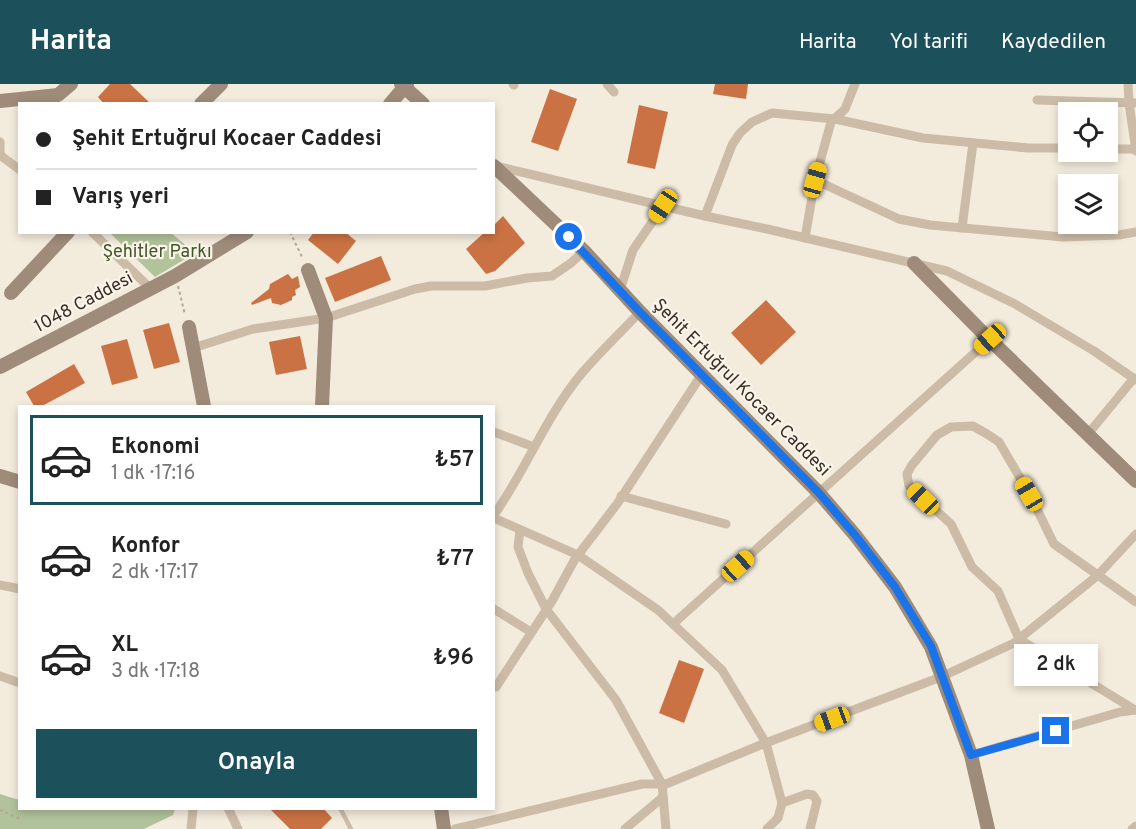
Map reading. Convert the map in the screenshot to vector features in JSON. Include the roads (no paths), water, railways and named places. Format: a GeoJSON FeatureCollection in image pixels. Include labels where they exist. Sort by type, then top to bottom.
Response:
{"type":"FeatureCollection","features":[{"type":"Feature","properties":{"kind":"street"},"geometry":{"type":"LineString","coordinates":[[0,101],[58,95],[71,84]]}},
{"type":"Feature","properties":{"kind":"street"},"geometry":{"type":"LineString","coordinates":[[203,102],[221,84]]}},
{"type":"Feature","properties":{"kind":"street"},"geometry":{"type":"LineString","coordinates":[[607,84],[614,92]]}},
{"type":"Feature","properties":{"kind":"street"},"geometry":{"type":"LineString","coordinates":[[805,238],[815,180],[831,122],[845,109],[855,84]]}},
{"type":"Feature","properties":{"kind":"street"},"geometry":{"type":"LineString","coordinates":[[1118,149],[1136,150],[1128,84]]}},
{"type":"Feature","properties":{"kind":"street"},"geometry":{"type":"LineString","coordinates":[[391,102],[404,85],[421,102]]}},
{"type":"Feature","properties":{"kind":"street"},"geometry":{"type":"LineString","coordinates":[[1037,99],[1132,103]]}},
{"type":"Feature","properties":{"kind":"street"},"geometry":{"type":"LineString","coordinates":[[705,216],[732,145],[740,133],[752,122],[772,112],[835,119],[922,138],[1028,148],[1058,148]]}},
{"type":"Feature","properties":{"kind":"street"},"geometry":{"type":"LineString","coordinates":[[0,142],[0,155],[18,168]]}},
{"type":"Feature","properties":{"kind":"street"},"geometry":{"type":"LineString","coordinates":[[962,228],[973,143]]}},
{"type":"Feature","properties":{"kind":"street"},"geometry":{"type":"LineString","coordinates":[[495,166],[947,271],[1015,304],[1094,351],[1135,379],[1088,434]]}},
{"type":"Feature","properties":{"kind":"street","name":"Şehit Ertuğrul Kocaer Caddesi"},"geometry":{"type":"LineString","coordinates":[[495,167],[584,251],[640,312],[819,493],[895,587],[931,646],[971,755],[988,829]]}},
{"type":"Feature","properties":{"kind":"street"},"geometry":{"type":"LineString","coordinates":[[815,180],[899,219],[930,225],[1063,237],[1136,232]]}},
{"type":"Feature","properties":{"kind":"street"},"geometry":{"type":"LineString","coordinates":[[620,290],[633,250],[663,206]]}},
{"type":"Feature","properties":{"kind":"street"},"geometry":{"type":"LineString","coordinates":[[11,293],[66,234]]}},
{"type":"Feature","properties":{"kind":"street"},"geometry":{"type":"LineString","coordinates":[[94,234],[150,288]]}},
{"type":"Feature","properties":{"kind":"street","name":"1048 Caddesi"},"geometry":{"type":"LineString","coordinates":[[0,367],[175,276],[244,234]]}},
{"type":"Feature","properties":{"kind":"street"},"geometry":{"type":"LineString","coordinates":[[193,348],[253,330],[326,318],[415,289],[431,286],[485,286],[552,276],[571,264],[584,251]]}},
{"type":"Feature","properties":{"kind":"street"},"geometry":{"type":"LineString","coordinates":[[914,263],[1136,481]]}},
{"type":"Feature","properties":{"kind":"street"},"geometry":{"type":"LineString","coordinates":[[308,270],[326,318],[322,405]]}},
{"type":"Feature","properties":{"kind":"street"},"geometry":{"type":"LineString","coordinates":[[495,515],[534,447],[581,374],[640,312]]}},
{"type":"Feature","properties":{"kind":"street"},"geometry":{"type":"LineString","coordinates":[[189,327],[204,405]]}},
{"type":"Feature","properties":{"kind":"street"},"geometry":{"type":"LineString","coordinates":[[673,624],[990,339]]}},
{"type":"Feature","properties":{"kind":"street"},"geometry":{"type":"LineString","coordinates":[[496,687],[578,555],[621,496],[702,374]]}},
{"type":"Feature","properties":{"kind":"street"},"geometry":{"type":"LineString","coordinates":[[1136,602],[1054,544],[999,442],[973,426],[951,427],[937,435],[912,465],[907,474],[909,486],[951,524],[972,567],[998,591],[1019,639],[1136,710]]}},
{"type":"Feature","properties":{"kind":"street"},"geometry":{"type":"LineString","coordinates":[[495,432],[534,447]]}},
{"type":"Feature","properties":{"kind":"street"},"geometry":{"type":"LineString","coordinates":[[0,476],[18,481]]}},
{"type":"Feature","properties":{"kind":"street"},"geometry":{"type":"LineString","coordinates":[[621,496],[726,524]]}},
{"type":"Feature","properties":{"kind":"street"},"geometry":{"type":"LineString","coordinates":[[495,518],[578,555],[658,610],[723,670],[766,743],[782,803],[778,819],[767,829]]}},
{"type":"Feature","properties":{"kind":"street"},"geometry":{"type":"LineString","coordinates":[[520,530],[518,547],[546,609],[616,700],[662,784],[666,829]]}},
{"type":"Feature","properties":{"kind":"street"},"geometry":{"type":"LineString","coordinates":[[455,829],[642,784],[662,784],[942,677],[1014,643],[1097,576],[1136,534]]}},
{"type":"Feature","properties":{"kind":"street"},"geometry":{"type":"LineString","coordinates":[[0,585],[18,589]]}},
{"type":"Feature","properties":{"kind":"street"},"geometry":{"type":"LineString","coordinates":[[495,610],[531,632]]}},
{"type":"Feature","properties":{"kind":"street"},"geometry":{"type":"LineString","coordinates":[[0,676],[18,682]]}},
{"type":"Feature","properties":{"kind":"street"},"geometry":{"type":"LineString","coordinates":[[971,755],[1120,712],[1136,710]]}},
{"type":"Feature","properties":{"kind":"street"},"geometry":{"type":"LineString","coordinates":[[782,803],[807,794],[813,795],[817,801],[810,829]]}},
{"type":"Feature","properties":{"kind":"street"},"geometry":{"type":"LineString","coordinates":[[625,829],[663,798]]}},
{"type":"Feature","properties":{"kind":"street"},"geometry":{"type":"LineString","coordinates":[[192,829],[193,810]]}},
{"type":"Feature","properties":{"kind":"street"},"geometry":{"type":"LineString","coordinates":[[229,810],[238,829]]}},
{"type":"Feature","properties":{"kind":"street"},"geometry":{"type":"LineString","coordinates":[[441,810],[444,829]]}},
{"type":"Feature","properties":{"kind":"street"},"geometry":{"type":"LineString","coordinates":[[1132,829],[1136,826]]}},
{"type":"Feature","properties":{"kind":"lane"},"geometry":{"type":"LineString","coordinates":[[341,810],[351,829]]}},
{"type":"Feature","properties":{"kind":"park label","name":"Şehitler Parkı"},"geometry":{"type":"Point","coordinates":[157,252]}}]}
